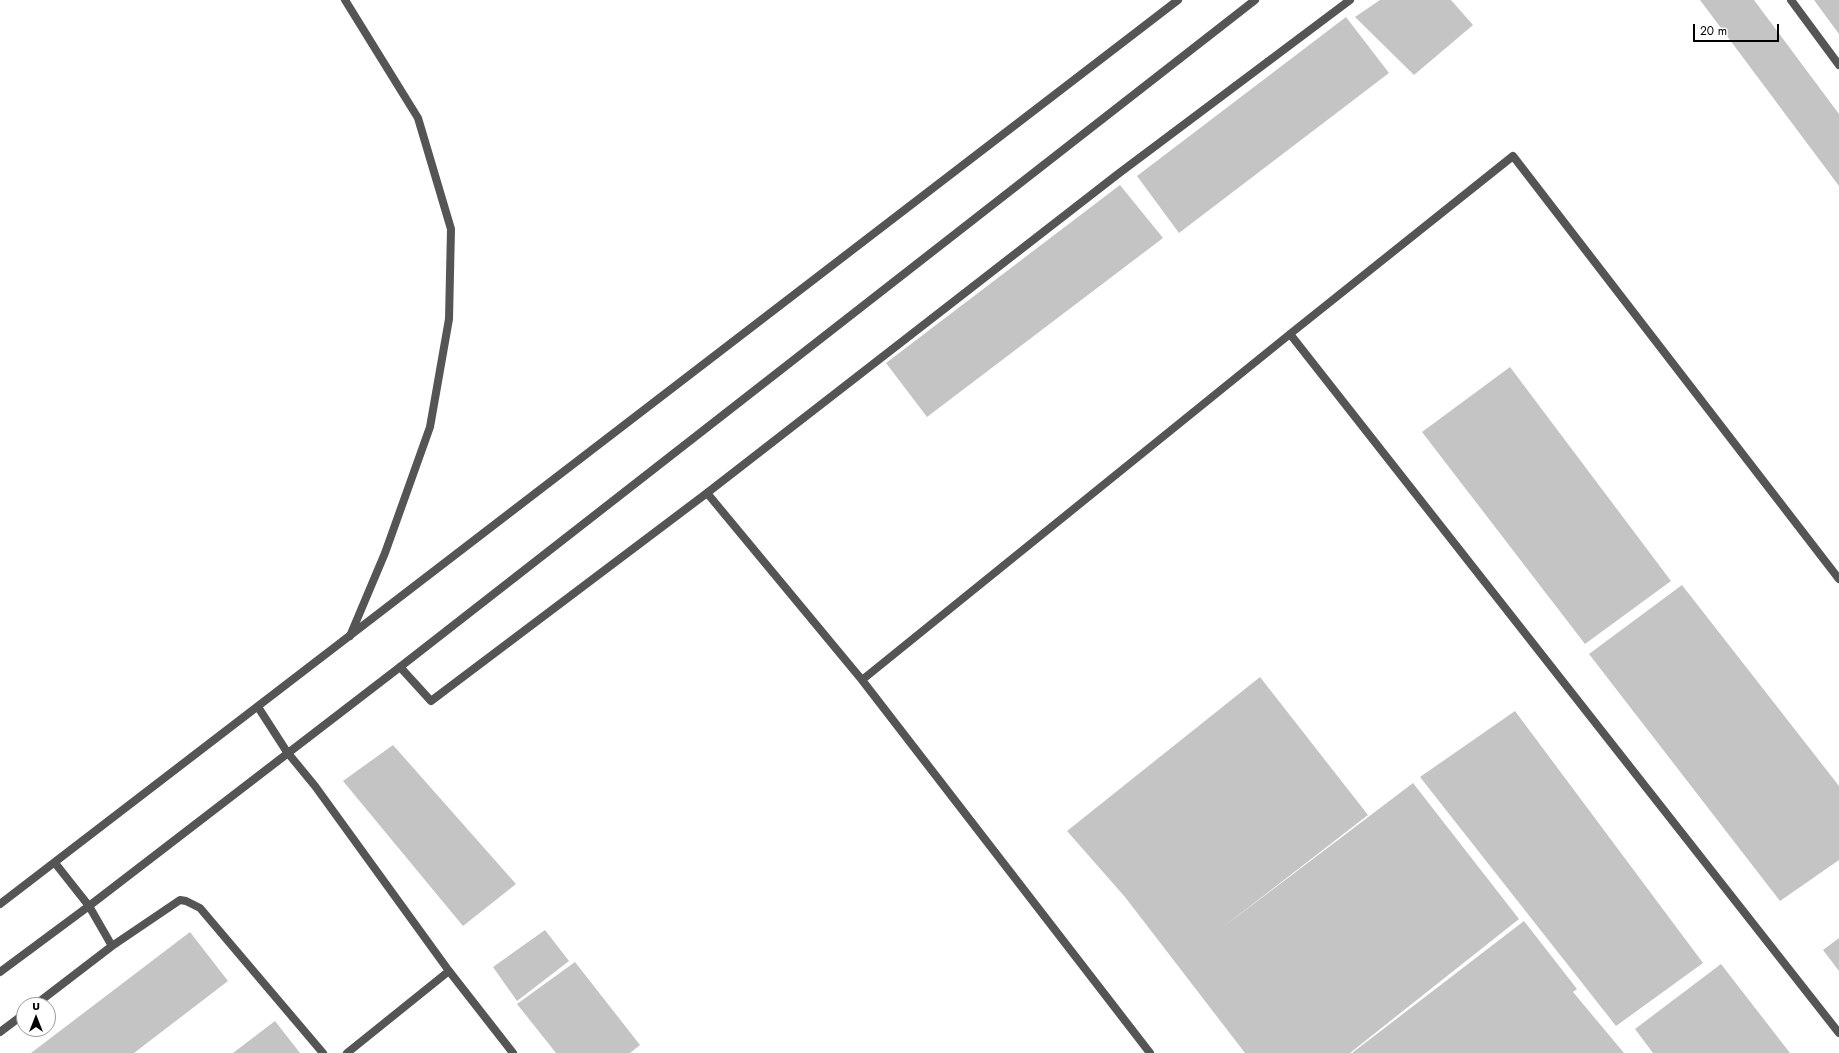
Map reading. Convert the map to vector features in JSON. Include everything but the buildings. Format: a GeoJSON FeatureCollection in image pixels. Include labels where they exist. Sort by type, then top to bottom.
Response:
{"type":"FeatureCollection","features":[{"type":"Feature","properties":{"kind":"street"},"geometry":{"type":"LineString","coordinates":[[345,0],[418,118],[451,229],[449,319],[430,427],[385,552],[350,636]]}},
{"type":"Feature","properties":{"kind":"street"},"geometry":{"type":"LineString","coordinates":[[0,904],[1178,0]]}},
{"type":"Feature","properties":{"kind":"street"},"geometry":{"type":"LineString","coordinates":[[0,972],[89,906],[287,752],[400,667],[1255,0]]}},
{"type":"Feature","properties":{"kind":"street"},"geometry":{"type":"LineString","coordinates":[[400,667],[431,701],[707,493],[1118,174],[1350,0]]}},
{"type":"Feature","properties":{"kind":"street"},"geometry":{"type":"LineString","coordinates":[[1791,0],[1839,65]]}},
{"type":"Feature","properties":{"kind":"street"},"geometry":{"type":"LineString","coordinates":[[862,680],[1513,156],[1839,579]]}},
{"type":"Feature","properties":{"kind":"street"},"geometry":{"type":"LineString","coordinates":[[1290,334],[1839,1033]]}},
{"type":"Feature","properties":{"kind":"street"},"geometry":{"type":"LineString","coordinates":[[707,493],[862,680],[1150,1053]]}},
{"type":"Feature","properties":{"kind":"street"},"geometry":{"type":"LineString","coordinates":[[258,707],[287,752],[315,786],[449,971],[513,1053]]}},
{"type":"Feature","properties":{"kind":"street"},"geometry":{"type":"LineString","coordinates":[[55,863],[89,906],[112,946]]}},
{"type":"Feature","properties":{"kind":"street"},"geometry":{"type":"LineString","coordinates":[[46,997],[112,946],[180,900],[193,903],[200,908],[323,1053]]}},
{"type":"Feature","properties":{"kind":"street"},"geometry":{"type":"LineString","coordinates":[[347,1053],[449,971]]}},
{"type":"Feature","properties":{"kind":"street"},"geometry":{"type":"LineString","coordinates":[[0,1032],[16,1020]]}}]}
